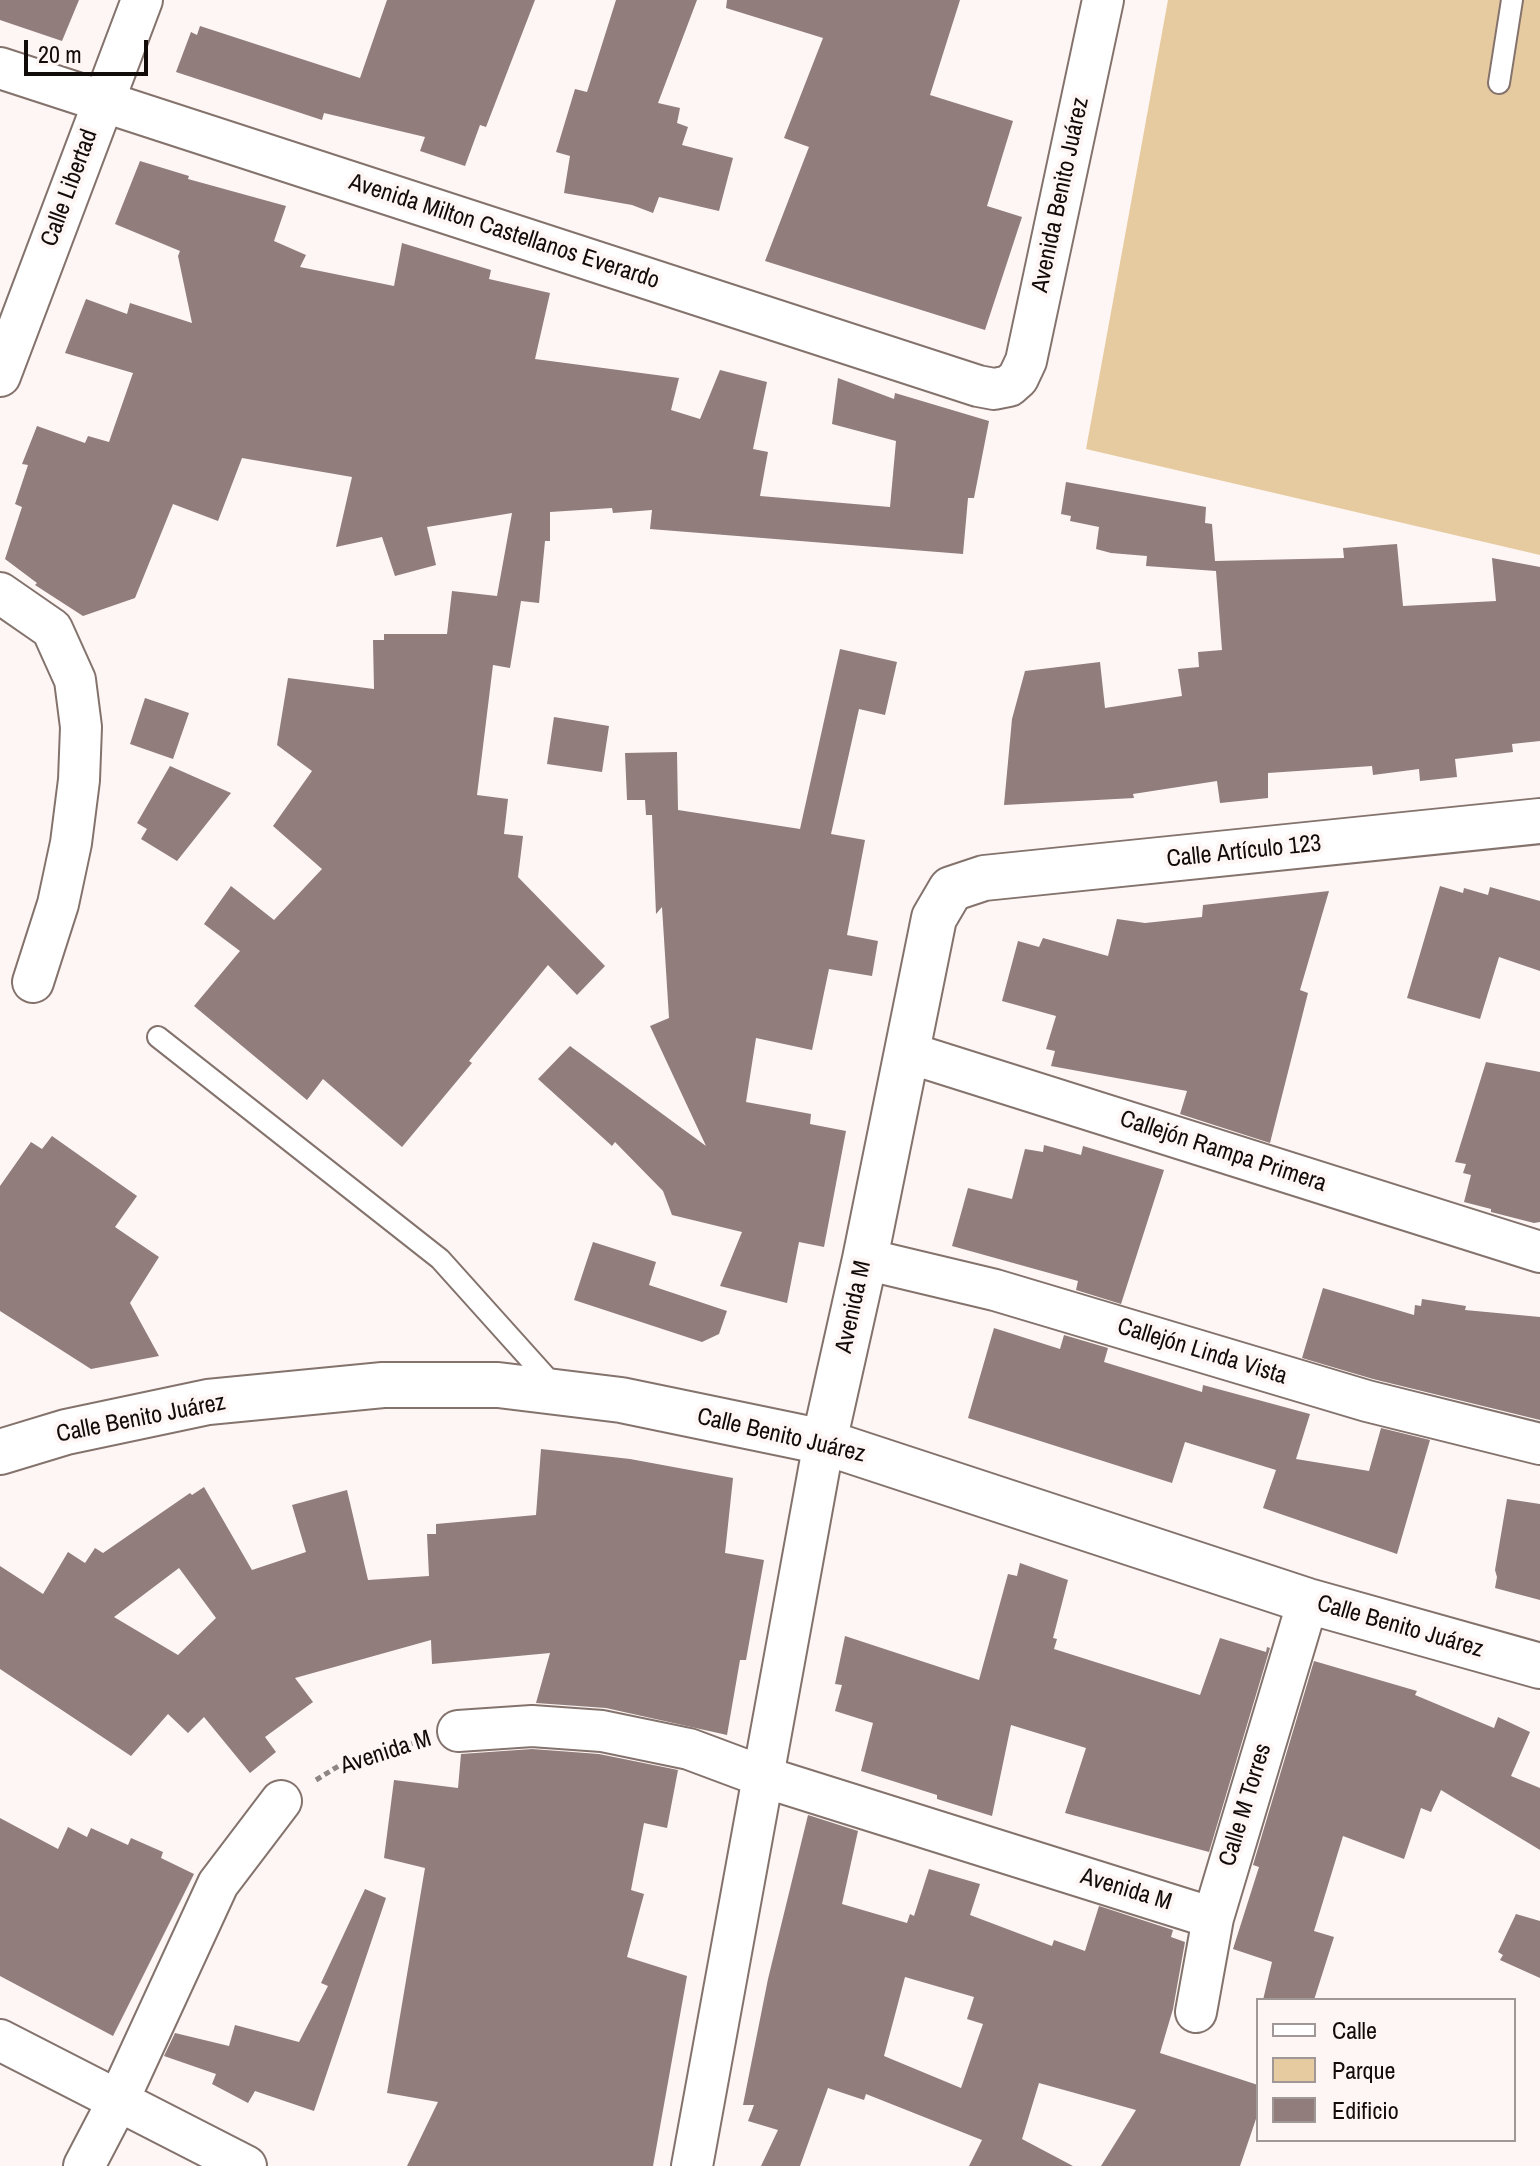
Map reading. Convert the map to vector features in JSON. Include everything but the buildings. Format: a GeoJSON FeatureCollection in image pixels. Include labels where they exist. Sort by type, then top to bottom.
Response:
{"type":"FeatureCollection","features":[{"type":"Feature","properties":{"kind":"main road","name":"Calle Artículo 123"},"geometry":{"type":"LineString","coordinates":[[951,889],[984,878],[1540,821]]}},
{"type":"Feature","properties":{"kind":"main road","name":"Avenida M"},"geometry":{"type":"LineString","coordinates":[[824,1442],[865,1259],[934,918],[951,889]]}},
{"type":"Feature","properties":{"kind":"main road","name":"Calle Benito Juárez"},"geometry":{"type":"LineString","coordinates":[[0,1452],[66,1432],[208,1402],[383,1385],[498,1385],[621,1400],[824,1442],[1308,1601],[1540,1666]]}},
{"type":"Feature","properties":{"kind":"street","name":"Calle Libertad"},"geometry":{"type":"LineString","coordinates":[[0,376],[142,0]]}},
{"type":"Feature","properties":{"kind":"street","name":"Avenida Benito Juárez"},"geometry":{"type":"LineString","coordinates":[[1009,386],[1018,378],[1026,361],[1103,0]]}},
{"type":"Feature","properties":{"kind":"street","name":"Avenida Milton Castellanos Everardo"},"geometry":{"type":"LineString","coordinates":[[0,68],[978,386],[994,389],[1009,386]]}},
{"type":"Feature","properties":{"kind":"street"},"geometry":{"type":"LineString","coordinates":[[0,593],[52,629],[75,680],[81,727],[79,780],[71,843],[58,904],[33,982]]}},
{"type":"Feature","properties":{"kind":"street","name":"Callejón Rampa Primera"},"geometry":{"type":"LineString","coordinates":[[906,1052],[1540,1252]]}},
{"type":"Feature","properties":{"kind":"street","name":"Callejón Linda Vista"},"geometry":{"type":"LineString","coordinates":[[865,1259],[995,1290],[1367,1401],[1540,1444]]}},
{"type":"Feature","properties":{"kind":"street","name":"Avenida M"},"geometry":{"type":"LineString","coordinates":[[692,2166],[824,1442]]}},
{"type":"Feature","properties":{"kind":"street","name":"Calle M Torres"},"geometry":{"type":"LineString","coordinates":[[1196,2012],[1213,1918],[1308,1601]]}},
{"type":"Feature","properties":{"kind":"street","name":"Avenida M"},"geometry":{"type":"LineString","coordinates":[[458,1731],[532,1726],[602,1731],[689,1749],[764,1777],[1213,1918]]}},
{"type":"Feature","properties":{"kind":"street"},"geometry":{"type":"LineString","coordinates":[[84,2166],[118,2101],[218,1884],[281,1801]]}},
{"type":"Feature","properties":{"kind":"street"},"geometry":{"type":"LineString","coordinates":[[0,2040],[246,2166]]}},
{"type":"Feature","properties":{"kind":"lane"},"geometry":{"type":"LineString","coordinates":[[1499,83],[1512,0]]}},
{"type":"Feature","properties":{"kind":"lane"},"geometry":{"type":"LineString","coordinates":[[158,1037],[440,1259],[561,1393]]}},
{"type":"Feature","properties":{"kind":"path","name":"Avenida M"},"geometry":{"type":"LineString","coordinates":[[281,1801],[350,1759],[458,1731]]}},
{"type":"Feature","properties":{"kind":"green space"},"geometry":{"type":"Polygon","coordinates":[[[1168,0],[1540,0],[1540,555],[1086,449],[1168,0]]]}}]}
